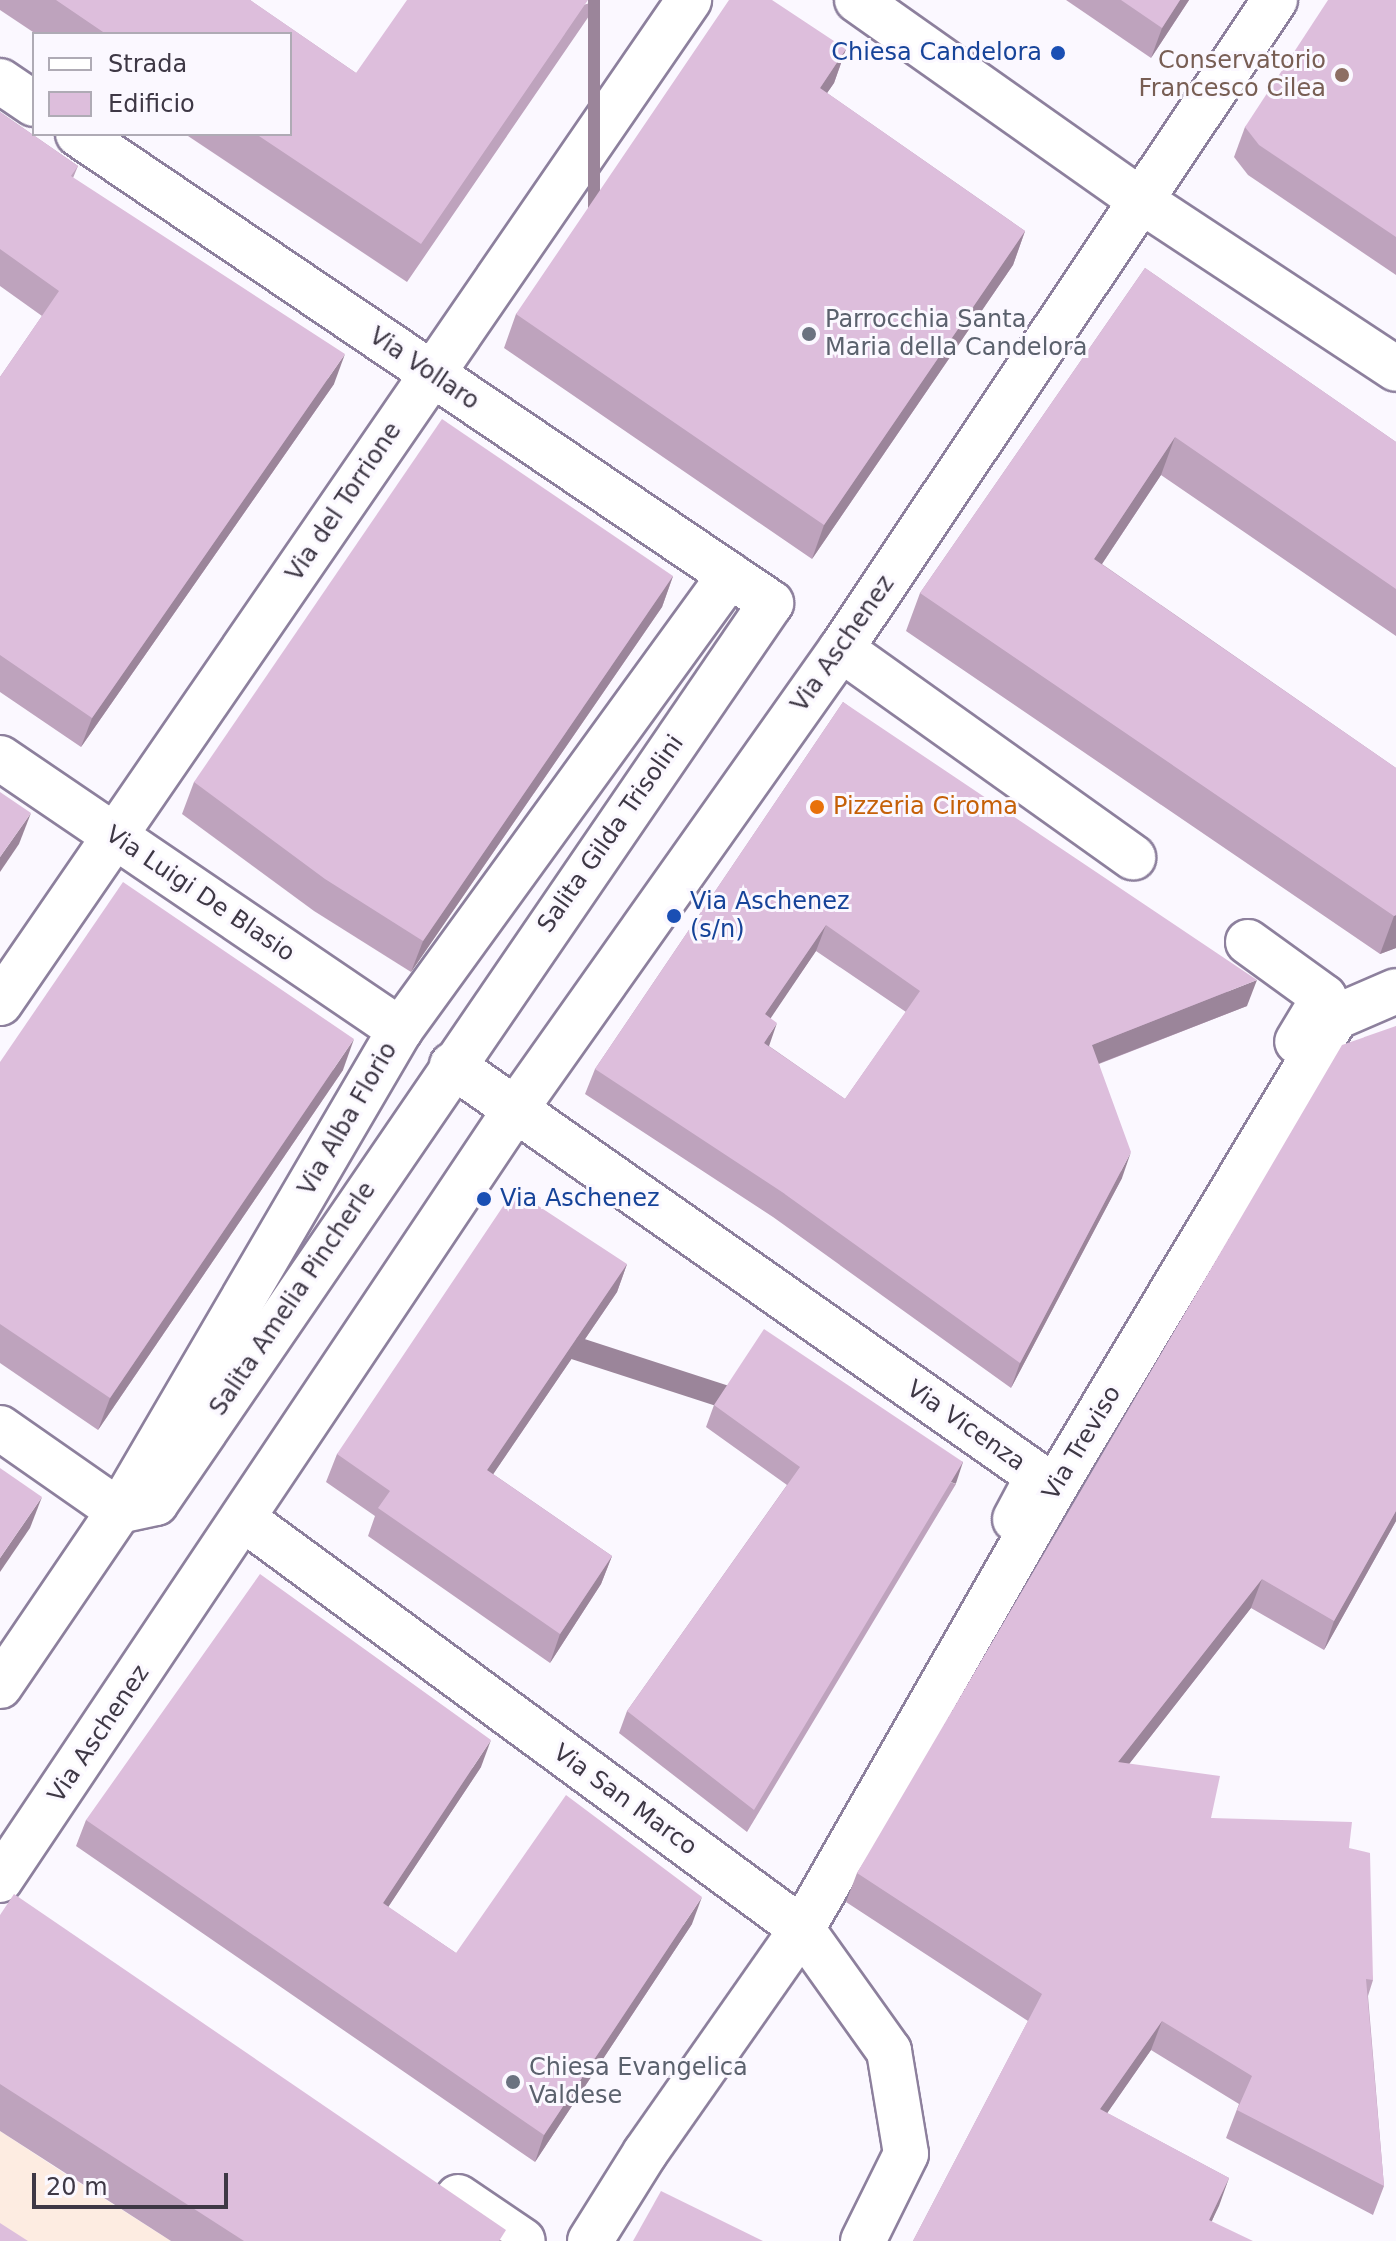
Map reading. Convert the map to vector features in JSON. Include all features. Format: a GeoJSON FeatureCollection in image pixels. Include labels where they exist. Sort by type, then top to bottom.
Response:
{"type":"FeatureCollection","features":[{"type":"Feature","properties":{"kind":"street","name":"Via del Torrione"},"geometry":{"type":"LineString","coordinates":[[0,1003],[689,0]]}},
{"type":"Feature","properties":{"kind":"street"},"geometry":{"type":"LineString","coordinates":[[857,0],[1143,202],[1396,369]]}},
{"type":"Feature","properties":{"kind":"street","name":"Via Aschenez"},"geometry":{"type":"LineString","coordinates":[[9,1894],[245,1520],[517,1107],[841,649],[1143,202],[1275,0]]}},
{"type":"Feature","properties":{"kind":"street"},"geometry":{"type":"LineString","coordinates":[[0,81],[32,103]]}},
{"type":"Feature","properties":{"kind":"street","name":"Via Vollaro"},"geometry":{"type":"LineString","coordinates":[[81,136],[771,603]]}},
{"type":"Feature","properties":{"kind":"street","name":"Via Alba Florio"},"geometry":{"type":"LineString","coordinates":[[0,1686],[119,1511],[400,1030],[730,575]]}},
{"type":"Feature","properties":{"kind":"street","name":"Salita Gilda Trisolini"},"geometry":{"type":"LineString","coordinates":[[452,1065],[771,603]]}},
{"type":"Feature","properties":{"kind":"street"},"geometry":{"type":"LineString","coordinates":[[841,649],[1133,857]]}},
{"type":"Feature","properties":{"kind":"street","name":"Via Luigi De Blasio"},"geometry":{"type":"LineString","coordinates":[[0,758],[400,1030]]}},
{"type":"Feature","properties":{"kind":"street"},"geometry":{"type":"LineString","coordinates":[[1038,1476],[1324,997],[1248,942]]}},
{"type":"Feature","properties":{"kind":"street","name":"Via Treviso"},"geometry":{"type":"LineString","coordinates":[[802,1929],[1059,1480],[1336,1017],[1396,991]]}},
{"type":"Feature","properties":{"kind":"street","name":"Via Vicenza"},"geometry":{"type":"LineString","coordinates":[[452,1065],[517,1107],[1038,1476],[802,1929]]}},
{"type":"Feature","properties":{"kind":"street","name":"Salita Amelia Pincherle"},"geometry":{"type":"LineString","coordinates":[[119,1511],[156,1503],[452,1065]]}},
{"type":"Feature","properties":{"kind":"street"},"geometry":{"type":"LineString","coordinates":[[0,1428],[119,1511]]}},
{"type":"Feature","properties":{"kind":"street","name":"Via San Marco"},"geometry":{"type":"LineString","coordinates":[[245,1520],[802,1929],[889,2051],[906,2154],[864,2241]]}},
{"type":"Feature","properties":{"kind":"street"},"geometry":{"type":"LineString","coordinates":[[590,2241],[645,2153],[802,1929]]}},
{"type":"Feature","properties":{"kind":"street"},"geometry":{"type":"LineString","coordinates":[[418,2171],[523,2241]]}},
{"type":"Feature","properties":{"kind":"shaded area"},"geometry":{"type":"Polygon","coordinates":[[[0,2131],[67,2175],[171,2241],[0,2241],[0,2131]]]}},
{"type":"Feature","properties":{"kind":"building"},"geometry":{"type":"Polygon","coordinates":[[[56,0],[250,0],[356,73],[407,0],[588,0],[421,244],[259,136],[292,136],[292,32],[103,32],[56,0]]]}},
{"type":"Feature","properties":{"kind":"building"},"geometry":{"type":"Polygon","coordinates":[[[729,0],[772,0],[846,49],[820,88],[1025,231],[824,525],[516,314],[729,0]]]}},
{"type":"Feature","properties":{"kind":"building"},"geometry":{"type":"Polygon","coordinates":[[[1121,0],[1180,0],[1162,28],[1121,0]]]}},
{"type":"Feature","properties":{"kind":"building","name":"Conservatorio Francesco Cilea"},"geometry":{"type":"Polygon","coordinates":[[[1328,0],[1396,0],[1396,237],[1259,145],[1245,127],[1328,0]]]}},
{"type":"Feature","properties":{"kind":"building"},"geometry":{"type":"Polygon","coordinates":[[[0,112],[78,166],[71,176],[345,354],[92,718],[0,655],[0,377],[59,291],[0,249],[0,112]]]}},
{"type":"Feature","properties":{"kind":"building"},"geometry":{"type":"Polygon","coordinates":[[[1145,268],[1396,442],[1396,589],[1175,437],[1094,559],[1396,768],[1394,916],[920,593],[1145,268]]]}},
{"type":"Feature","properties":{"kind":"building"},"geometry":{"type":"Polygon","coordinates":[[[442,419],[673,576],[423,941],[325,879],[194,782],[442,419]]]}},
{"type":"Feature","properties":{"kind":"building"},"geometry":{"type":"Polygon","coordinates":[[[843,702],[1257,980],[1092,1045],[1131,1152],[1020,1363],[782,1192],[595,1069],[843,702]],[[826,925],[765,1014],[777,1023],[764,1043],[845,1099],[920,991],[826,925]]]}},
{"type":"Feature","properties":{"kind":"building"},"geometry":{"type":"Polygon","coordinates":[[[0,792],[31,813],[0,857],[0,792]]]}},
{"type":"Feature","properties":{"kind":"building"},"geometry":{"type":"Polygon","coordinates":[[[123,882],[354,1039],[110,1398],[0,1324],[0,1062],[123,882]]]}},
{"type":"Feature","properties":{"kind":"building"},"geometry":{"type":"Polygon","coordinates":[[[1396,1026],[1396,1511],[1334,1621],[1262,1579],[1118,1762],[1220,1776],[1211,1818],[1352,1822],[1349,1848],[1370,1853],[1373,1980],[1366,1979],[1384,2186],[1237,2110],[1252,2076],[1162,2021],[1100,2109],[1229,2178],[1209,2220],[1253,2241],[913,2241],[1042,1994],[857,1873],[1342,1045],[1396,1026]]]}},
{"type":"Feature","properties":{"kind":"building"},"geometry":{"type":"Polygon","coordinates":[[[514,1190],[627,1264],[487,1470],[612,1556],[560,1634],[378,1508],[390,1491],[337,1454],[514,1190]]]}},
{"type":"Feature","properties":{"kind":"building"},"geometry":{"type":"Polygon","coordinates":[[[764,1329],[963,1462],[754,1810],[627,1711],[800,1467],[714,1405],[764,1329]]]}},
{"type":"Feature","properties":{"kind":"building"},"geometry":{"type":"Polygon","coordinates":[[[0,1468],[42,1497],[0,1558],[0,1468]]]}},
{"type":"Feature","properties":{"kind":"building"},"geometry":{"type":"Polygon","coordinates":[[[260,1574],[491,1740],[383,1903],[456,1953],[566,1795],[702,1897],[544,2135],[86,1820],[260,1574]]]}},
{"type":"Feature","properties":{"kind":"building"},"geometry":{"type":"Polygon","coordinates":[[[14,1894],[506,2230],[499,2241],[244,2241],[0,2084],[0,1915],[14,1894]]]}},
{"type":"Feature","properties":{"kind":"building"},"geometry":{"type":"Polygon","coordinates":[[[661,2191],[763,2241],[633,2241],[661,2191]]]}},
{"type":"Feature","properties":{"kind":"building"},"geometry":{"type":"Polygon","coordinates":[[[0,2223],[28,2241],[0,2241],[0,2223]]]}},
{"type":"Feature","properties":{"kind":"place","name":"Chiesa Candelora"},"geometry":{"type":"Point","coordinates":[1058,53]}},
{"type":"Feature","properties":{"kind":"place","name":"Conservatorio Francesco Cilea"},"geometry":{"type":"Point","coordinates":[1342,75]}},
{"type":"Feature","properties":{"kind":"place","name":"Parrocchia Santa Maria della Candelora"},"geometry":{"type":"Point","coordinates":[809,334]}},
{"type":"Feature","properties":{"kind":"place","name":"Pizzeria Ciroma"},"geometry":{"type":"Point","coordinates":[817,807]}},
{"type":"Feature","properties":{"kind":"place","name":"Via Aschenez (s/n)"},"geometry":{"type":"Point","coordinates":[674,916]}},
{"type":"Feature","properties":{"kind":"place","name":"Via Aschenez"},"geometry":{"type":"Point","coordinates":[484,1199]}},
{"type":"Feature","properties":{"kind":"place","name":"Chiesa Evangelica Valdese"},"geometry":{"type":"Point","coordinates":[513,2082]}}]}
